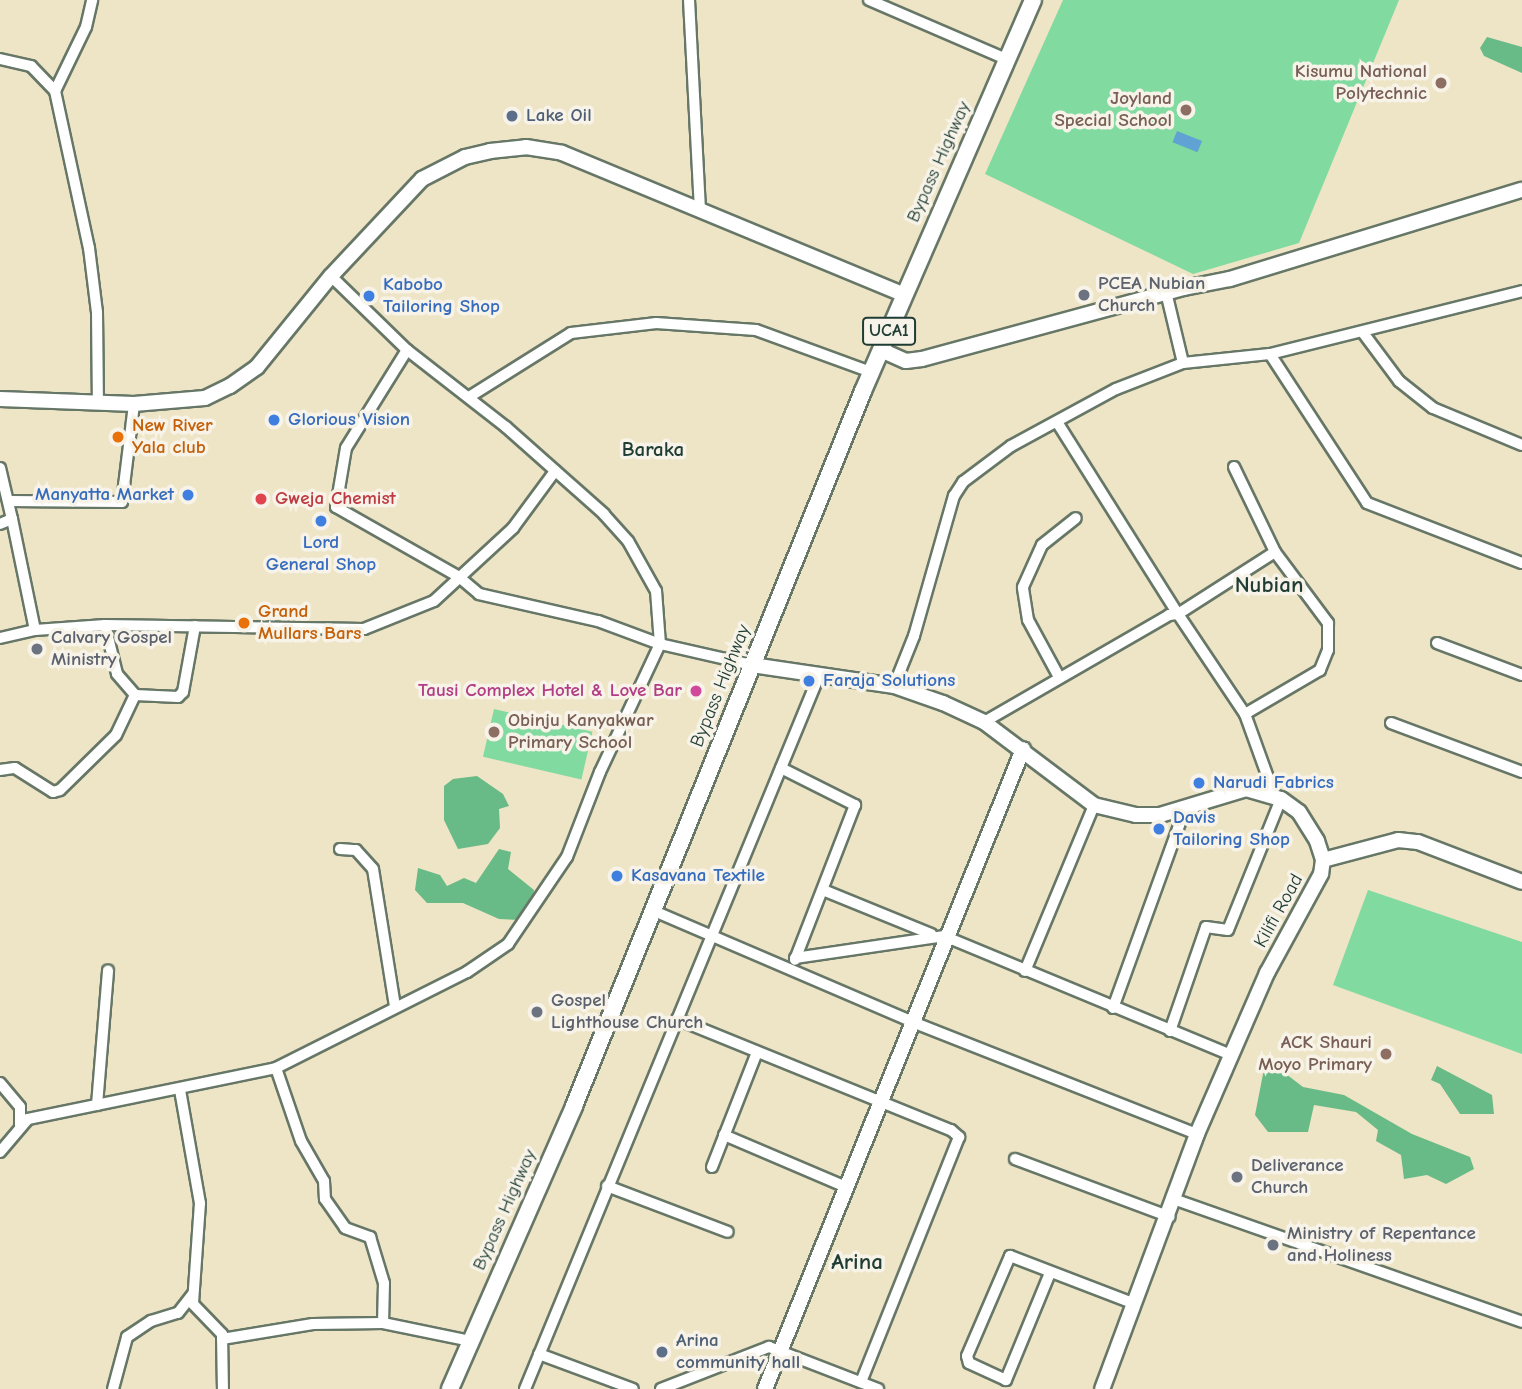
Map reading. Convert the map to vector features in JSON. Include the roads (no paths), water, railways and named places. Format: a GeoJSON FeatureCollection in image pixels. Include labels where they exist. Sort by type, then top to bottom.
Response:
{"type":"FeatureCollection","features":[{"type":"Feature","properties":{"kind":"main road","name":"Bypass Highway"},"geometry":{"type":"LineString","coordinates":[[450,1389],[654,911],[871,372],[1033,0]]}},
{"type":"Feature","properties":{"kind":"street"},"geometry":{"type":"LineString","coordinates":[[55,91],[86,27],[92,0]]}},
{"type":"Feature","properties":{"kind":"street"},"geometry":{"type":"LineString","coordinates":[[689,0],[700,208]]}},
{"type":"Feature","properties":{"kind":"street"},"geometry":{"type":"LineString","coordinates":[[869,0],[1006,59]]}},
{"type":"Feature","properties":{"kind":"street"},"geometry":{"type":"LineString","coordinates":[[0,59],[31,66],[55,91],[89,248],[97,312],[98,401]]}},
{"type":"Feature","properties":{"kind":"street"},"geometry":{"type":"LineString","coordinates":[[0,399],[134,404],[205,398],[230,386],[257,367],[331,276],[422,179],[465,157],[490,151],[526,147],[562,153],[905,295]]}},
{"type":"Feature","properties":{"kind":"street"},"geometry":{"type":"LineString","coordinates":[[881,350],[906,361],[922,359],[1352,244],[1522,190]]}},
{"type":"Feature","properties":{"kind":"street"},"geometry":{"type":"LineString","coordinates":[[20,1125],[97,1105],[180,1090],[276,1068],[467,972],[508,944],[567,857],[600,772],[660,644],[656,591],[645,567],[604,514],[469,397],[407,350],[331,276]]}},
{"type":"Feature","properties":{"kind":"street"},"geometry":{"type":"LineString","coordinates":[[894,686],[957,490],[980,466],[1125,384],[1183,363],[1270,354],[1364,334],[1522,291]]}},
{"type":"Feature","properties":{"kind":"street"},"geometry":{"type":"LineString","coordinates":[[1166,292],[1183,363]]}},
{"type":"Feature","properties":{"kind":"street"},"geometry":{"type":"LineString","coordinates":[[469,397],[571,333],[656,323],[756,330],[871,372]]}},
{"type":"Feature","properties":{"kind":"street"},"geometry":{"type":"LineString","coordinates":[[1364,334],[1399,381],[1433,408],[1522,445]]}},
{"type":"Feature","properties":{"kind":"street"},"geometry":{"type":"LineString","coordinates":[[407,350],[352,436],[334,500],[340,511],[459,577],[479,594],[598,621],[660,644],[752,665],[818,678],[894,686],[984,722],[1094,805],[1136,815],[1185,809],[1227,791],[1246,789],[1278,798]]}},
{"type":"Feature","properties":{"kind":"street"},"geometry":{"type":"LineString","coordinates":[[1270,354],[1367,503],[1522,563]]}},
{"type":"Feature","properties":{"kind":"street"},"geometry":{"type":"LineString","coordinates":[[9,501],[122,502],[134,404]]}},
{"type":"Feature","properties":{"kind":"street"},"geometry":{"type":"LineString","coordinates":[[1057,422],[1244,714],[1278,798],[1228,930],[1206,927],[1170,1031]]}},
{"type":"Feature","properties":{"kind":"street"},"geometry":{"type":"LineString","coordinates":[[1234,467],[1275,552],[1328,623],[1328,650],[1320,670],[1244,714]]}},
{"type":"Feature","properties":{"kind":"street"},"geometry":{"type":"LineString","coordinates":[[0,468],[35,630]]}},
{"type":"Feature","properties":{"kind":"street"},"geometry":{"type":"LineString","coordinates":[[0,638],[35,630],[105,625],[364,629],[425,606],[513,528],[555,471]]}},
{"type":"Feature","properties":{"kind":"street"},"geometry":{"type":"LineString","coordinates":[[1059,677],[1028,620],[1023,587],[1042,545],[1076,518]]}},
{"type":"Feature","properties":{"kind":"street"},"geometry":{"type":"LineString","coordinates":[[0,524],[12,519]]}},
{"type":"Feature","properties":{"kind":"street"},"geometry":{"type":"LineString","coordinates":[[984,722],[1059,677],[1178,614],[1275,552]]}},
{"type":"Feature","properties":{"kind":"street"},"geometry":{"type":"LineString","coordinates":[[105,625],[108,652],[117,674],[135,695],[178,697],[183,692],[195,626]]}},
{"type":"Feature","properties":{"kind":"street"},"geometry":{"type":"LineString","coordinates":[[1437,643],[1522,676]]}},
{"type":"Feature","properties":{"kind":"street"},"geometry":{"type":"LineString","coordinates":[[525,1389],[818,678]]}},
{"type":"Feature","properties":{"kind":"street"},"geometry":{"type":"LineString","coordinates":[[0,770],[15,768],[53,792],[60,790],[116,735],[135,695]]}},
{"type":"Feature","properties":{"kind":"street"},"geometry":{"type":"LineString","coordinates":[[1391,723],[1522,772]]}},
{"type":"Feature","properties":{"kind":"street"},"geometry":{"type":"LineString","coordinates":[[765,1389],[846,1187],[883,1104],[1023,749]]}},
{"type":"Feature","properties":{"kind":"street"},"geometry":{"type":"LineString","coordinates":[[781,768],[855,805],[824,890],[790,971]]}},
{"type":"Feature","properties":{"kind":"street","name":"Kilifi Road"},"geometry":{"type":"LineString","coordinates":[[1102,1389],[1170,1217],[1198,1134],[1231,1055],[1267,973],[1321,874],[1323,860],[1299,812],[1278,798]]}},
{"type":"Feature","properties":{"kind":"street"},"geometry":{"type":"LineString","coordinates":[[1025,971],[1094,805]]}},
{"type":"Feature","properties":{"kind":"street"},"geometry":{"type":"LineString","coordinates":[[1113,1008],[1185,809]]}},
{"type":"Feature","properties":{"kind":"street"},"geometry":{"type":"LineString","coordinates":[[1323,860],[1398,840],[1418,842],[1522,882]]}},
{"type":"Feature","properties":{"kind":"street"},"geometry":{"type":"LineString","coordinates":[[341,849],[356,850],[373,869],[395,1007]]}},
{"type":"Feature","properties":{"kind":"street"},"geometry":{"type":"LineString","coordinates":[[824,890],[931,934],[949,937],[1113,1008],[1231,1055]]}},
{"type":"Feature","properties":{"kind":"street"},"geometry":{"type":"LineString","coordinates":[[654,911],[915,1023],[1198,1134]]}},
{"type":"Feature","properties":{"kind":"street"},"geometry":{"type":"LineString","coordinates":[[795,958],[931,934]]}},
{"type":"Feature","properties":{"kind":"street"},"geometry":{"type":"LineString","coordinates":[[97,1105],[107,970]]}},
{"type":"Feature","properties":{"kind":"street"},"geometry":{"type":"LineString","coordinates":[[677,1019],[959,1137],[861,1382]]}},
{"type":"Feature","properties":{"kind":"street"},"geometry":{"type":"LineString","coordinates":[[712,1167],[757,1052]]}},
{"type":"Feature","properties":{"kind":"street"},"geometry":{"type":"LineString","coordinates":[[276,1068],[301,1141],[324,1181],[325,1199],[345,1228],[370,1237],[384,1283],[383,1323]]}},
{"type":"Feature","properties":{"kind":"street"},"geometry":{"type":"LineString","coordinates":[[0,1083],[20,1107],[20,1125],[0,1152]]}},
{"type":"Feature","properties":{"kind":"street"},"geometry":{"type":"LineString","coordinates":[[180,1090],[200,1203],[193,1307],[222,1339],[223,1389]]}},
{"type":"Feature","properties":{"kind":"street"},"geometry":{"type":"LineString","coordinates":[[724,1135],[846,1187]]}},
{"type":"Feature","properties":{"kind":"street"},"geometry":{"type":"LineString","coordinates":[[1015,1160],[1170,1217]]}},
{"type":"Feature","properties":{"kind":"street"},"geometry":{"type":"LineString","coordinates":[[607,1186],[728,1232]]}},
{"type":"Feature","properties":{"kind":"street"},"geometry":{"type":"LineString","coordinates":[[1176,1200],[1522,1322]]}},
{"type":"Feature","properties":{"kind":"street"},"geometry":{"type":"LineString","coordinates":[[1049,1273],[1004,1384],[972,1366],[967,1356],[1005,1259],[1014,1256],[1049,1273],[1135,1304]]}},
{"type":"Feature","properties":{"kind":"street"},"geometry":{"type":"LineString","coordinates":[[113,1389],[127,1337],[151,1321],[178,1313],[194,1293]]}},
{"type":"Feature","properties":{"kind":"street"},"geometry":{"type":"LineString","coordinates":[[222,1339],[313,1324],[383,1323],[471,1341]]}},
{"type":"Feature","properties":{"kind":"street"},"geometry":{"type":"LineString","coordinates":[[661,1389],[755,1349],[781,1349],[878,1389]]}},
{"type":"Feature","properties":{"kind":"street"},"geometry":{"type":"LineString","coordinates":[[538,1354],[633,1389]]}},
{"type":"Feature","properties":{"kind":"water"},"geometry":{"type":"Polygon","coordinates":[[[1177,131],[1202,141],[1198,152],[1173,142],[1177,131]]]}},
{"type":"Feature","properties":{"kind":"place","name":"Kisumu National Polytechnic"},"geometry":{"type":"Point","coordinates":[1441,83]}},
{"type":"Feature","properties":{"kind":"place","name":"Joyland Special School"},"geometry":{"type":"Point","coordinates":[1186,110]}},
{"type":"Feature","properties":{"kind":"place","name":"Lake Oil"},"geometry":{"type":"Point","coordinates":[512,116]}},
{"type":"Feature","properties":{"kind":"place","name":"PCEA Nubian Church"},"geometry":{"type":"Point","coordinates":[1084,295]}},
{"type":"Feature","properties":{"kind":"place","name":"Kabobo Tailoring Shop"},"geometry":{"type":"Point","coordinates":[369,296]}},
{"type":"Feature","properties":{"kind":"place","name":"Glorious Vision"},"geometry":{"type":"Point","coordinates":[274,420]}},
{"type":"Feature","properties":{"kind":"place","name":"New River Yala club"},"geometry":{"type":"Point","coordinates":[118,437]}},
{"type":"Feature","properties":{"kind":"place","name":"Manyatta Market"},"geometry":{"type":"Point","coordinates":[188,495]}},
{"type":"Feature","properties":{"kind":"place","name":"Gweja Chemist"},"geometry":{"type":"Point","coordinates":[261,499]}},
{"type":"Feature","properties":{"kind":"place","name":"Lord General Shop"},"geometry":{"type":"Point","coordinates":[321,521]}},
{"type":"Feature","properties":{"kind":"place","name":"Grand Mullars Bars"},"geometry":{"type":"Point","coordinates":[244,623]}},
{"type":"Feature","properties":{"kind":"place","name":"Calvary Gospel Ministry"},"geometry":{"type":"Point","coordinates":[37,649]}},
{"type":"Feature","properties":{"kind":"place","name":"Faraja Solutions"},"geometry":{"type":"Point","coordinates":[809,681]}},
{"type":"Feature","properties":{"kind":"place","name":"Tausi Complex Hotel & Love Bar"},"geometry":{"type":"Point","coordinates":[696,691]}},
{"type":"Feature","properties":{"kind":"place","name":"Obinju Kanyakwar Primary School"},"geometry":{"type":"Point","coordinates":[494,732]}},
{"type":"Feature","properties":{"kind":"place","name":"Narudi Fabrics"},"geometry":{"type":"Point","coordinates":[1199,783]}},
{"type":"Feature","properties":{"kind":"place","name":"Davis Tailoring Shop"},"geometry":{"type":"Point","coordinates":[1159,829]}},
{"type":"Feature","properties":{"kind":"place","name":"Kasavana Textile"},"geometry":{"type":"Point","coordinates":[617,876]}},
{"type":"Feature","properties":{"kind":"place","name":"Gospel Lighthouse Church"},"geometry":{"type":"Point","coordinates":[537,1012]}},
{"type":"Feature","properties":{"kind":"place","name":"ACK Shauri Moyo Primary"},"geometry":{"type":"Point","coordinates":[1386,1054]}},
{"type":"Feature","properties":{"kind":"place","name":"Deliverance Church"},"geometry":{"type":"Point","coordinates":[1237,1177]}},
{"type":"Feature","properties":{"kind":"place","name":"Ministry of Repentance and Holiness"},"geometry":{"type":"Point","coordinates":[1273,1245]}},
{"type":"Feature","properties":{"kind":"place","name":"Arina community hall"},"geometry":{"type":"Point","coordinates":[662,1352]}},
{"type":"Feature","properties":{"kind":"district","name":"Baraka"},"geometry":{"type":"Point","coordinates":[653,449]}},
{"type":"Feature","properties":{"kind":"district","name":"Nubian"},"geometry":{"type":"Point","coordinates":[1269,585]}},
{"type":"Feature","properties":{"kind":"district","name":"Arina"},"geometry":{"type":"Point","coordinates":[857,1262]}}]}
